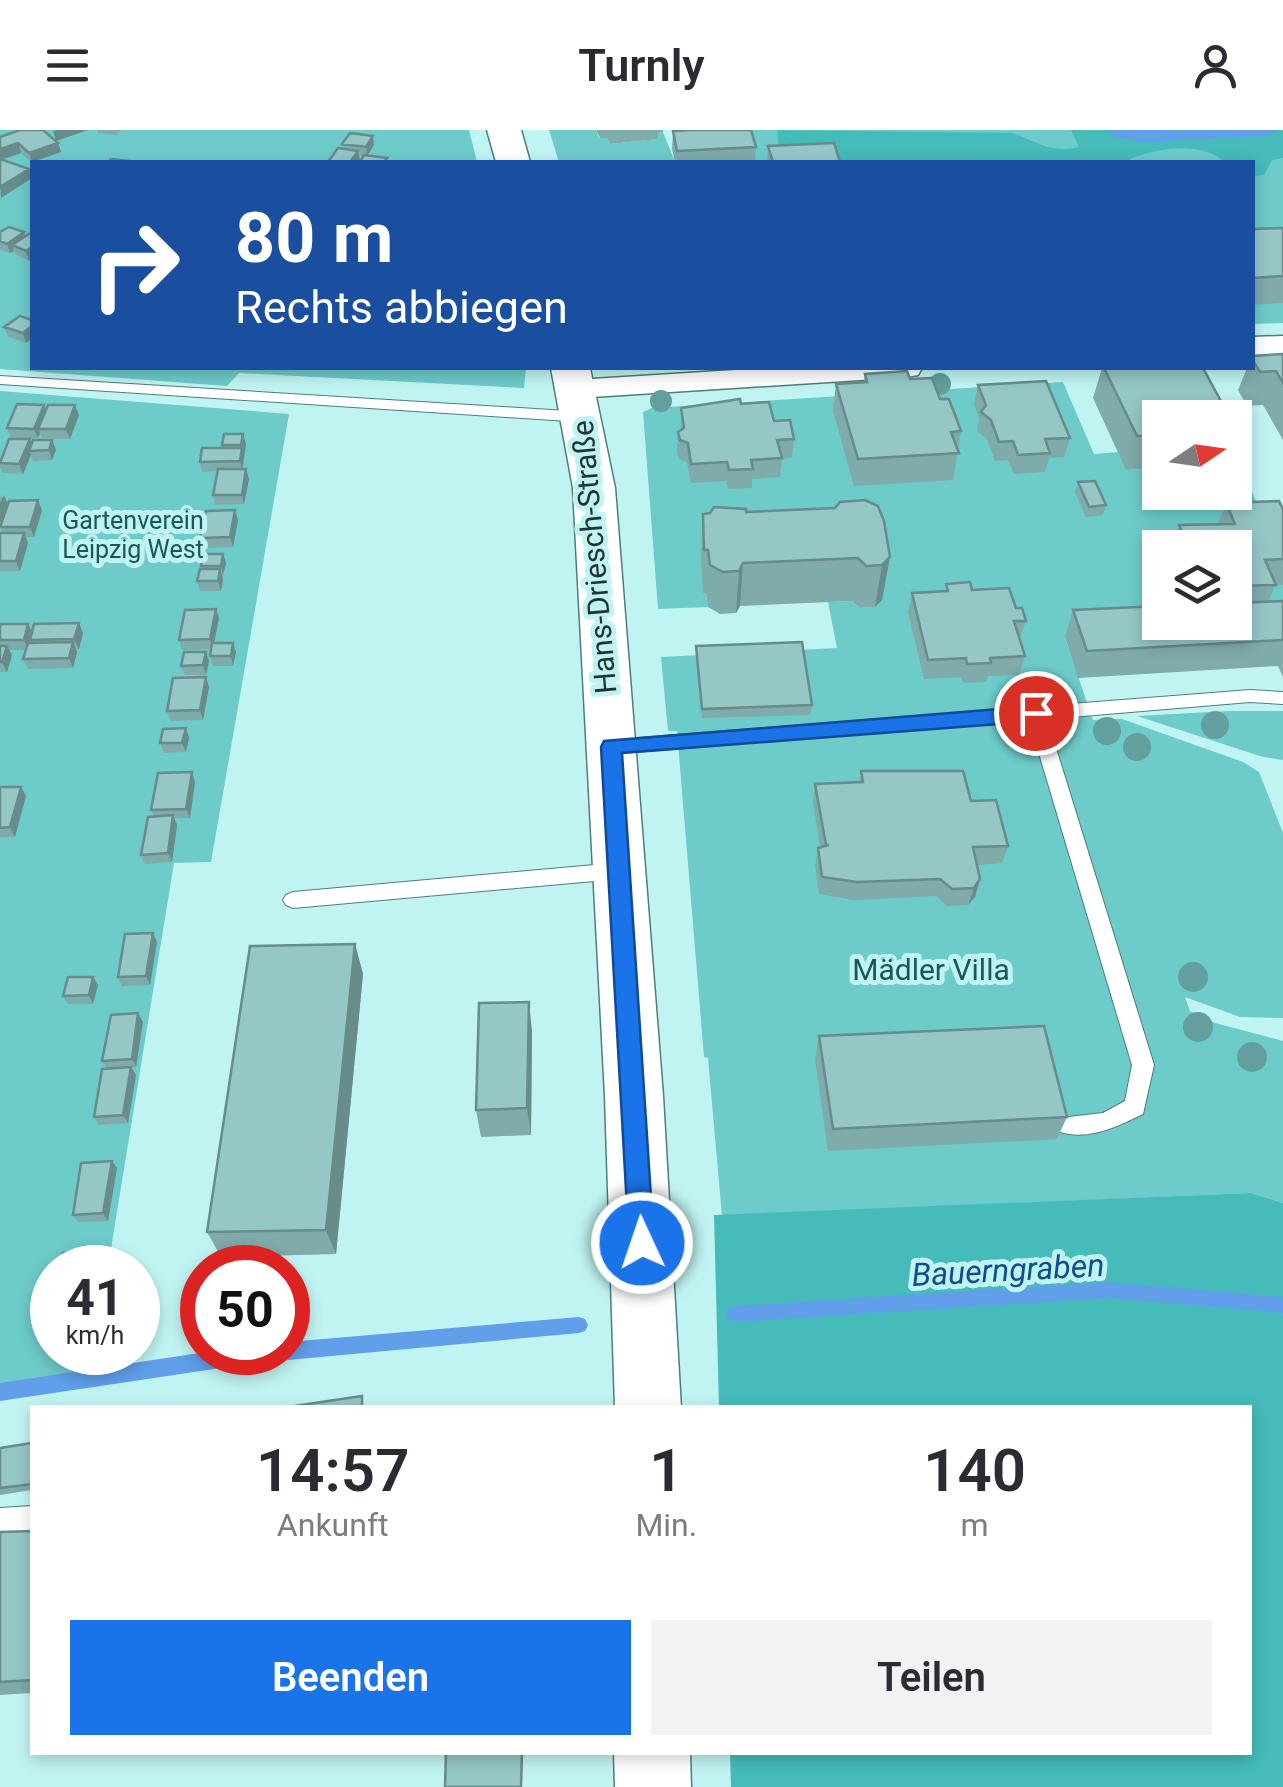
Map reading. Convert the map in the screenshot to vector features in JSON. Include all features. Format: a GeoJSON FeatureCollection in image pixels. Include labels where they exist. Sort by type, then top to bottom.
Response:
{"type":"FeatureCollection","features":[{"type":"Feature","properties":{"kind":"main road"},"geometry":{"type":"LineString","coordinates":[[504,130],[513,160]]}},
{"type":"Feature","properties":{"kind":"main road","name":"Hans-Driesch-Straße"},"geometry":{"type":"LineString","coordinates":[[577,391],[594,488],[648,1405]]}},
{"type":"Feature","properties":{"kind":"main road"},"geometry":{"type":"LineString","coordinates":[[652,1755],[653,1787]]}},
{"type":"Feature","properties":{"kind":"street"},"geometry":{"type":"LineString","coordinates":[[1255,346],[1283,344]]}},
{"type":"Feature","properties":{"kind":"street"},"geometry":{"type":"LineString","coordinates":[[577,391],[862,370]]}},
{"type":"Feature","properties":{"kind":"lane"},"geometry":{"type":"LineString","coordinates":[[0,380],[577,391]]}},
{"type":"Feature","properties":{"kind":"lane"},"geometry":{"type":"LineString","coordinates":[[611,747],[1250,696],[1283,698]]}},
{"type":"Feature","properties":{"kind":"lane"},"geometry":{"type":"LineString","coordinates":[[1036,713],[1142,1065],[1135,1107],[1105,1122],[1068,1126]]}},
{"type":"Feature","properties":{"kind":"lane"},"geometry":{"type":"LineString","coordinates":[[292,900],[618,871]]}},
{"type":"Feature","properties":{"kind":"lane"},"geometry":{"type":"LineString","coordinates":[[0,1521],[30,1519]]}},
{"type":"Feature","properties":{"kind":"green space"},"geometry":{"type":"Polygon","coordinates":[[[0,130],[469,130],[476,160],[30,160],[30,370],[526,370],[524,388],[239,373],[227,386],[0,369],[0,130]]]}},
{"type":"Feature","properties":{"kind":"green space"},"geometry":{"type":"Polygon","coordinates":[[[549,130],[596,130],[599,138],[607,138],[610,144],[657,139],[655,133],[663,132],[674,160],[558,160],[549,130]]]}},
{"type":"Feature","properties":{"kind":"green space"},"geometry":{"type":"Polygon","coordinates":[[[734,130],[1283,130],[1283,323],[1255,324],[1255,160],[753,160],[734,130]]]}},
{"type":"Feature","properties":{"kind":"green space","name":"Mädler Villa"},"geometry":{"type":"Polygon","coordinates":[[[1063,382],[1094,454],[1118,452],[1127,470],[1142,469],[1142,510],[1252,510],[1252,492],[1267,529],[1252,535],[1252,530],[1142,530],[1142,634],[1065,638],[1093,720],[1122,719],[1243,762],[1259,772],[1283,833],[1283,1018],[1240,1017],[1185,997],[1190,1011],[1215,1023],[1283,1041],[1283,1203],[1251,1193],[722,1216],[708,1058],[704,1057],[677,731],[668,731],[661,657],[837,648],[828,602],[852,601],[860,608],[875,607],[880,600],[703,571],[708,607],[658,609],[643,412],[652,408],[1063,382]]]}},
{"type":"Feature","properties":{"kind":"green space","name":"Gartenverein Leipzig West"},"geometry":{"type":"Polygon","coordinates":[[[0,391],[289,414],[211,862],[174,863],[112,1245],[30,1245],[30,1375],[79,1375],[0,1384],[0,391]]]}},
{"type":"Feature","properties":{"kind":"green space","name":"Mädler Villa"},"geometry":{"type":"Polygon","coordinates":[[[1283,585],[1283,628],[1252,629],[1253,587],[1283,585]]]}},
{"type":"Feature","properties":{"kind":"green space"},"geometry":{"type":"Polygon","coordinates":[[[1283,711],[1283,760],[1137,716],[1283,711]]]}},
{"type":"Feature","properties":{"kind":"shaded area"},"geometry":{"type":"Polygon","coordinates":[[[777,130],[1012,133],[1061,149],[1079,147],[1071,130],[1283,130],[1283,158],[1272,160],[1264,175],[1255,176],[1255,160],[1221,160],[1203,151],[1176,148],[1130,160],[780,160],[777,130]]]}},
{"type":"Feature","properties":{"kind":"shaded area"},"geometry":{"type":"Polygon","coordinates":[[[1108,130],[1278,130],[1267,136],[1142,142],[1116,137],[1108,130]]]}},
{"type":"Feature","properties":{"kind":"shaded area"},"geometry":{"type":"Polygon","coordinates":[[[1251,1193],[1283,1203],[1283,1787],[731,1787],[730,1755],[1252,1755],[1252,1405],[719,1405],[714,1215],[1251,1193]]]}},
{"type":"Feature","properties":{"kind":"building"},"geometry":{"type":"Polygon","coordinates":[[[20,130],[43,130],[58,143],[29,153],[18,143],[0,149],[0,137],[20,130]]]}},
{"type":"Feature","properties":{"kind":"building"},"geometry":{"type":"Polygon","coordinates":[[[751,130],[756,147],[677,151],[673,131],[751,130]]]}},
{"type":"Feature","properties":{"kind":"building"},"geometry":{"type":"Polygon","coordinates":[[[350,133],[373,136],[366,147],[342,144],[350,133]]]}},
{"type":"Feature","properties":{"kind":"building"},"geometry":{"type":"Polygon","coordinates":[[[834,143],[839,160],[772,160],[768,146],[834,143]]]}},
{"type":"Feature","properties":{"kind":"building"},"geometry":{"type":"Polygon","coordinates":[[[338,148],[358,151],[351,160],[329,160],[338,148]]]}},
{"type":"Feature","properties":{"kind":"building"},"geometry":{"type":"Polygon","coordinates":[[[364,155],[387,158],[386,160],[361,160],[364,155]]]}},
{"type":"Feature","properties":{"kind":"building"},"geometry":{"type":"Polygon","coordinates":[[[0,159],[29,169],[0,187],[0,159]]]}},
{"type":"Feature","properties":{"kind":"building"},"geometry":{"type":"Polygon","coordinates":[[[9,227],[24,232],[7,244],[0,241],[0,232],[9,227]]]}},
{"type":"Feature","properties":{"kind":"building"},"geometry":{"type":"Polygon","coordinates":[[[1283,228],[1283,276],[1255,278],[1255,229],[1283,228]]]}},
{"type":"Feature","properties":{"kind":"building"},"geometry":{"type":"Polygon","coordinates":[[[30,233],[30,248],[26,251],[12,245],[30,233]]]}},
{"type":"Feature","properties":{"kind":"building"},"geometry":{"type":"Polygon","coordinates":[[[20,316],[30,319],[30,328],[23,333],[4,327],[20,316]]]}},
{"type":"Feature","properties":{"kind":"building"},"geometry":{"type":"Polygon","coordinates":[[[1283,354],[1283,383],[1276,371],[1260,372],[1255,356],[1283,354]]]}},
{"type":"Feature","properties":{"kind":"building"},"geometry":{"type":"Polygon","coordinates":[[[1105,370],[1204,370],[1220,400],[1142,400],[1142,436],[1137,436],[1105,370]]]}},
{"type":"Feature","properties":{"kind":"building"},"geometry":{"type":"Polygon","coordinates":[[[907,371],[910,379],[932,378],[940,399],[949,399],[961,431],[951,432],[959,453],[858,459],[836,384],[867,382],[865,374],[907,371]]]}},
{"type":"Feature","properties":{"kind":"building"},"geometry":{"type":"Polygon","coordinates":[[[1046,381],[1070,438],[1045,439],[1050,453],[1018,455],[1013,441],[999,442],[991,420],[981,412],[986,405],[978,385],[1046,381]]]}},
{"type":"Feature","properties":{"kind":"building"},"geometry":{"type":"Polygon","coordinates":[[[740,399],[741,404],[769,402],[774,421],[790,420],[794,439],[777,440],[782,458],[751,460],[753,469],[729,470],[727,462],[691,464],[688,443],[680,440],[678,432],[684,428],[681,408],[740,399]]]}},
{"type":"Feature","properties":{"kind":"building"},"geometry":{"type":"Polygon","coordinates":[[[17,404],[44,405],[34,429],[7,428],[17,404]]]}},
{"type":"Feature","properties":{"kind":"building"},"geometry":{"type":"Polygon","coordinates":[[[48,405],[75,405],[66,429],[38,429],[48,405]]]}},
{"type":"Feature","properties":{"kind":"building"},"geometry":{"type":"Polygon","coordinates":[[[224,434],[243,434],[241,445],[222,445],[224,434]]]}},
{"type":"Feature","properties":{"kind":"building"},"geometry":{"type":"Polygon","coordinates":[[[9,439],[30,439],[19,464],[0,463],[9,439]]]}},
{"type":"Feature","properties":{"kind":"building"},"geometry":{"type":"Polygon","coordinates":[[[33,440],[52,440],[49,450],[29,451],[33,440]]]}},
{"type":"Feature","properties":{"kind":"building"},"geometry":{"type":"Polygon","coordinates":[[[202,448],[242,448],[240,461],[200,462],[202,448]]]}},
{"type":"Feature","properties":{"kind":"building"},"geometry":{"type":"Polygon","coordinates":[[[218,469],[246,469],[242,495],[213,495],[218,469]]]}},
{"type":"Feature","properties":{"kind":"building"},"geometry":{"type":"Polygon","coordinates":[[[1095,481],[1106,505],[1089,507],[1078,482],[1095,481]]]}},
{"type":"Feature","properties":{"kind":"building"},"geometry":{"type":"Polygon","coordinates":[[[38,500],[30,527],[0,527],[9,501],[38,500]]]}},
{"type":"Feature","properties":{"kind":"building"},"geometry":{"type":"Polygon","coordinates":[[[865,500],[878,506],[884,521],[890,557],[882,565],[866,566],[858,558],[743,563],[739,571],[723,572],[710,565],[708,550],[704,550],[703,514],[714,507],[746,512],[835,508],[840,502],[865,500]]]}},
{"type":"Feature","properties":{"kind":"building"},"geometry":{"type":"Polygon","coordinates":[[[1279,501],[1283,509],[1283,559],[1265,560],[1276,585],[1252,586],[1252,530],[1181,530],[1179,525],[1235,524],[1229,510],[1252,510],[1252,502],[1279,501]]]}},
{"type":"Feature","properties":{"kind":"building"},"geometry":{"type":"Polygon","coordinates":[[[235,510],[230,537],[200,538],[206,511],[235,510]]]}},
{"type":"Feature","properties":{"kind":"building"},"geometry":{"type":"Polygon","coordinates":[[[0,533],[24,533],[16,561],[0,561],[0,533]]]}},
{"type":"Feature","properties":{"kind":"building"},"geometry":{"type":"Polygon","coordinates":[[[203,554],[223,554],[221,566],[201,566],[203,554]]]}},
{"type":"Feature","properties":{"kind":"building"},"geometry":{"type":"Polygon","coordinates":[[[200,569],[220,569],[218,581],[197,581],[200,569]]]}},
{"type":"Feature","properties":{"kind":"building"},"geometry":{"type":"Polygon","coordinates":[[[970,582],[972,590],[1009,588],[1026,621],[1014,621],[1025,656],[967,664],[966,658],[928,660],[912,593],[948,591],[946,584],[970,582]]]}},
{"type":"Feature","properties":{"kind":"building"},"geometry":{"type":"Polygon","coordinates":[[[1283,601],[1283,640],[1087,651],[1073,610],[1142,607],[1142,640],[1252,640],[1252,602],[1283,601]]]}},
{"type":"Feature","properties":{"kind":"building"},"geometry":{"type":"Polygon","coordinates":[[[216,609],[210,639],[179,640],[185,610],[216,609]]]}},
{"type":"Feature","properties":{"kind":"building"},"geometry":{"type":"Polygon","coordinates":[[[79,623],[74,639],[30,640],[34,624],[79,623]]]}},
{"type":"Feature","properties":{"kind":"building"},"geometry":{"type":"Polygon","coordinates":[[[0,624],[28,624],[24,640],[0,640],[0,624]]]}},
{"type":"Feature","properties":{"kind":"building"},"geometry":{"type":"Polygon","coordinates":[[[73,642],[69,658],[23,659],[28,643],[73,642]]]}},
{"type":"Feature","properties":{"kind":"building"},"geometry":{"type":"Polygon","coordinates":[[[802,642],[812,705],[702,709],[696,646],[802,642]]]}},
{"type":"Feature","properties":{"kind":"building"},"geometry":{"type":"Polygon","coordinates":[[[212,643],[233,643],[231,656],[210,656],[212,643]]]}},
{"type":"Feature","properties":{"kind":"building"},"geometry":{"type":"Polygon","coordinates":[[[0,646],[7,646],[2,662],[0,662],[0,646]]]}},
{"type":"Feature","properties":{"kind":"building"},"geometry":{"type":"Polygon","coordinates":[[[184,652],[206,652],[203,665],[181,666],[184,652]]]}},
{"type":"Feature","properties":{"kind":"building"},"geometry":{"type":"Polygon","coordinates":[[[206,677],[200,710],[167,711],[173,678],[206,677]]]}},
{"type":"Feature","properties":{"kind":"building"},"geometry":{"type":"Polygon","coordinates":[[[186,728],[182,743],[160,743],[163,729],[186,728]]]}},
{"type":"Feature","properties":{"kind":"building"},"geometry":{"type":"Polygon","coordinates":[[[861,771],[963,771],[971,801],[996,800],[1008,846],[973,847],[980,879],[974,888],[952,889],[940,879],[857,882],[822,877],[818,848],[829,845],[815,784],[863,782],[861,771]]]}},
{"type":"Feature","properties":{"kind":"building"},"geometry":{"type":"Polygon","coordinates":[[[192,772],[186,809],[151,810],[158,773],[192,772]]]}},
{"type":"Feature","properties":{"kind":"building"},"geometry":{"type":"Polygon","coordinates":[[[0,787],[21,787],[10,827],[0,828],[0,787]]]}},
{"type":"Feature","properties":{"kind":"building"},"geometry":{"type":"Polygon","coordinates":[[[173,815],[168,853],[141,855],[148,817],[173,815]]]}},
{"type":"Feature","properties":{"kind":"building"},"geometry":{"type":"Polygon","coordinates":[[[153,933],[146,976],[118,977],[125,934],[153,933]]]}},
{"type":"Feature","properties":{"kind":"building"},"geometry":{"type":"Polygon","coordinates":[[[355,944],[326,1230],[207,1232],[250,946],[355,944]]]}},
{"type":"Feature","properties":{"kind":"building"},"geometry":{"type":"Polygon","coordinates":[[[68,977],[93,977],[89,995],[63,996],[68,977]]]}},
{"type":"Feature","properties":{"kind":"building"},"geometry":{"type":"Polygon","coordinates":[[[529,1002],[527,1108],[476,1110],[479,1003],[529,1002]]]}},
{"type":"Feature","properties":{"kind":"building"},"geometry":{"type":"Polygon","coordinates":[[[138,1013],[132,1059],[102,1061],[111,1015],[138,1013]]]}},
{"type":"Feature","properties":{"kind":"building"},"geometry":{"type":"Polygon","coordinates":[[[1044,1026],[1067,1117],[833,1129],[819,1036],[1044,1026]]]}},
{"type":"Feature","properties":{"kind":"building"},"geometry":{"type":"Polygon","coordinates":[[[131,1067],[123,1115],[94,1117],[102,1069],[131,1067]]]}},
{"type":"Feature","properties":{"kind":"building"},"geometry":{"type":"Polygon","coordinates":[[[112,1161],[103,1213],[73,1215],[81,1163],[112,1161]]]}},
{"type":"Feature","properties":{"kind":"building"},"geometry":{"type":"Polygon","coordinates":[[[362,1396],[362,1405],[301,1405],[362,1396]]]}},
{"type":"Feature","properties":{"kind":"building"},"geometry":{"type":"Polygon","coordinates":[[[30,1443],[30,1484],[0,1488],[0,1448],[30,1443]]]}},
{"type":"Feature","properties":{"kind":"building"},"geometry":{"type":"Polygon","coordinates":[[[30,1531],[30,1680],[0,1682],[0,1532],[30,1531]]]}},
{"type":"Feature","properties":{"kind":"building"},"geometry":{"type":"Polygon","coordinates":[[[446,1755],[522,1755],[521,1787],[445,1787],[446,1755]]]}},
{"type":"Feature","properties":{"kind":"waterway","name":"Bauerngraben"},"geometry":{"type":"LineString","coordinates":[[735,1314],[1108,1290],[1283,1305]]}},
{"type":"Feature","properties":{"kind":"waterway","name":"Bauerngraben"},"geometry":{"type":"LineString","coordinates":[[310,1349],[579,1325]]}},
{"type":"Feature","properties":{"kind":"waterway","name":"Bauerngraben"},"geometry":{"type":"LineString","coordinates":[[0,1392],[180,1365]]}},
{"type":"Feature","properties":{"kind":"route"},"geometry":{"type":"LineString","coordinates":[[642,1243],[611,747],[1036,713]]}}]}
